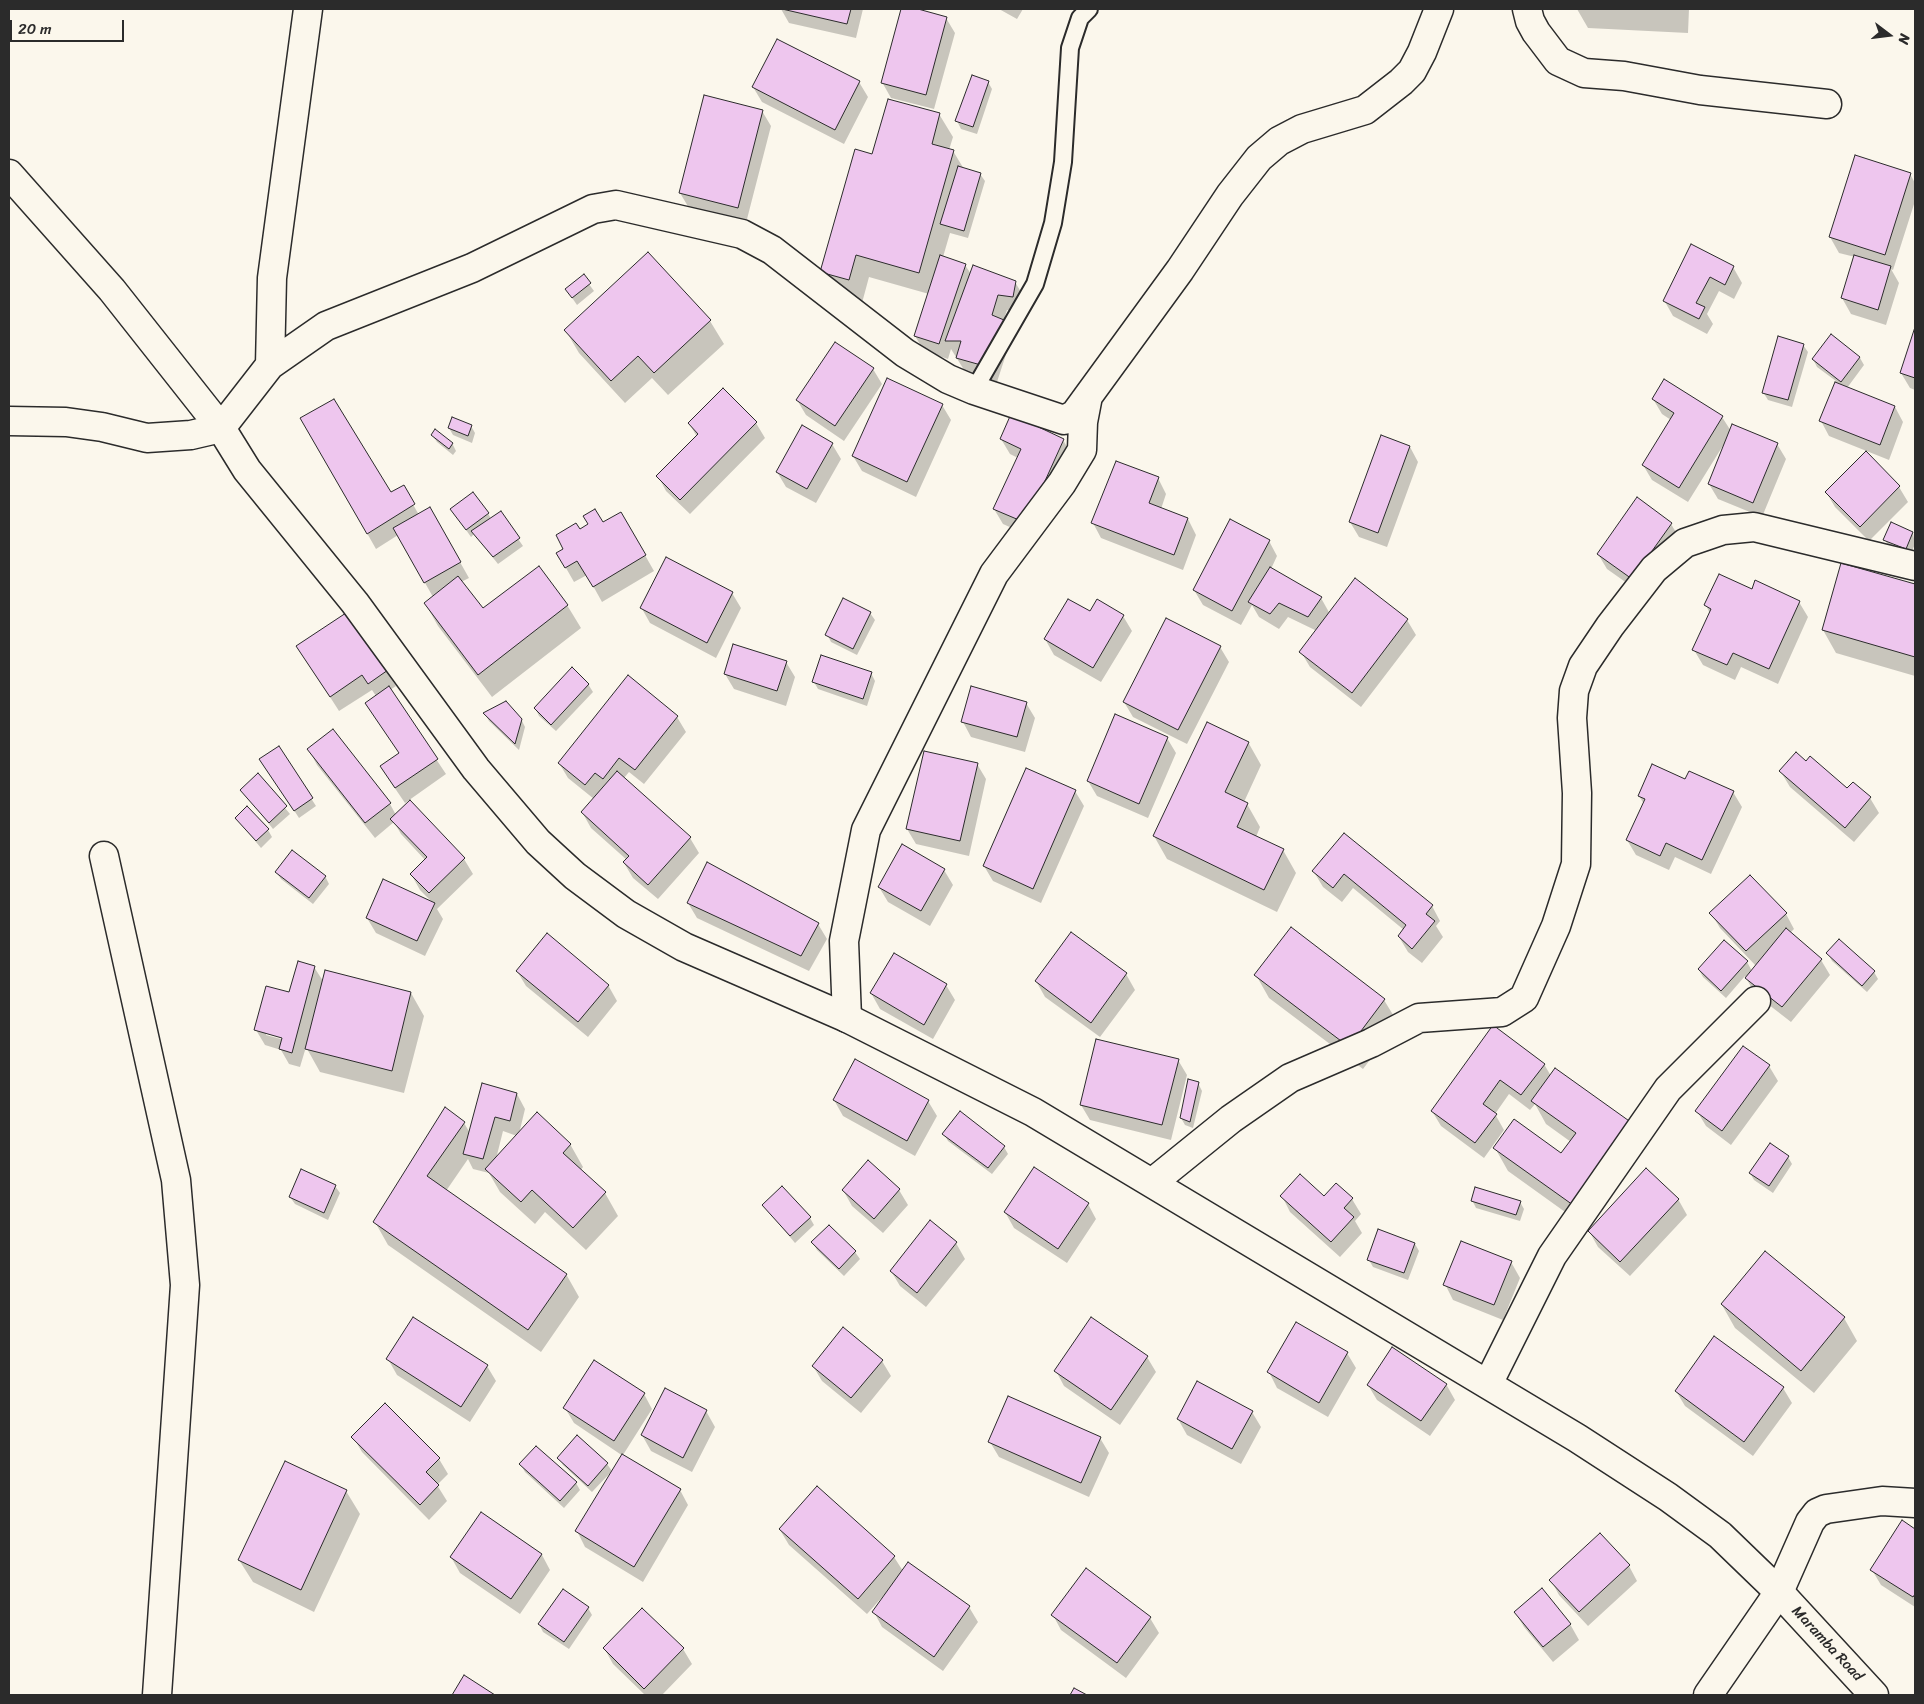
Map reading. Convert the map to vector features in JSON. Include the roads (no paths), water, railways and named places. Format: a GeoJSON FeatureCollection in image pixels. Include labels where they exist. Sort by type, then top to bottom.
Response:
{"type":"FeatureCollection","features":[{"type":"Feature","properties":{"kind":"street"},"geometry":{"type":"LineString","coordinates":[[270,365],[272,278],[308,9]]}},
{"type":"Feature","properties":{"kind":"street"},"geometry":{"type":"LineString","coordinates":[[9,421],[66,422],[102,426],[147,438],[191,435],[221,428],[270,365],[326,326],[472,268],[593,209],[616,206],[742,234],[772,250],[905,353],[948,379],[974,390],[1064,420],[1075,414],[1259,158],[1279,140],[1302,129],[1365,110],[1401,82],[1412,71],[1422,52],[1439,9]]}},
{"type":"Feature","properties":{"kind":"street"},"geometry":{"type":"LineString","coordinates":[[1528,9],[1530,21],[1536,32],[1558,61],[1584,73],[1624,76],[1700,90],[1827,104]]}},
{"type":"Feature","properties":{"kind":"street","name":"Maramba Road"},"geometry":{"type":"LineString","coordinates":[[9,174],[112,290],[221,428],[247,470],[355,602],[476,769],[538,842],[575,876],[626,914],[684,948],[847,1018],[1033,1112],[1153,1182],[1577,1438],[1668,1497],[1720,1535],[1779,1592],[1874,1695]]}},
{"type":"Feature","properties":{"kind":"street"},"geometry":{"type":"LineString","coordinates":[[847,1018],[844,941],[866,830],[994,574],[1062,483],[1082,450],[1082,422],[1088,396]]}},
{"type":"Feature","properties":{"kind":"street"},"geometry":{"type":"LineString","coordinates":[[1153,1182],[1231,1119],[1290,1078],[1371,1043],[1419,1018],[1502,1012],[1524,998],[1556,926],[1576,864],[1577,792],[1572,718],[1574,691],[1580,674],[1583,666],[1610,626],[1654,569],[1685,543],[1723,530],[1754,527],[1915,566]]}},
{"type":"Feature","properties":{"kind":"street"},"geometry":{"type":"LineString","coordinates":[[104,856],[176,1180],[185,1285],[158,1695]]}},
{"type":"Feature","properties":{"kind":"street"},"geometry":{"type":"LineString","coordinates":[[1488,1384],[1552,1256],[1668,1088],[1756,1001]]}},
{"type":"Feature","properties":{"kind":"street"},"geometry":{"type":"LineString","coordinates":[[1708,1695],[1779,1592],[1810,1522],[1817,1513],[1826,1508],[1882,1501],[1915,1502]]}},
{"type":"Feature","properties":{"kind":"lane"},"geometry":{"type":"LineString","coordinates":[[974,390],[1035,284],[1053,223],[1063,162],[1070,48],[1080,18],[1089,9]]}}]}
